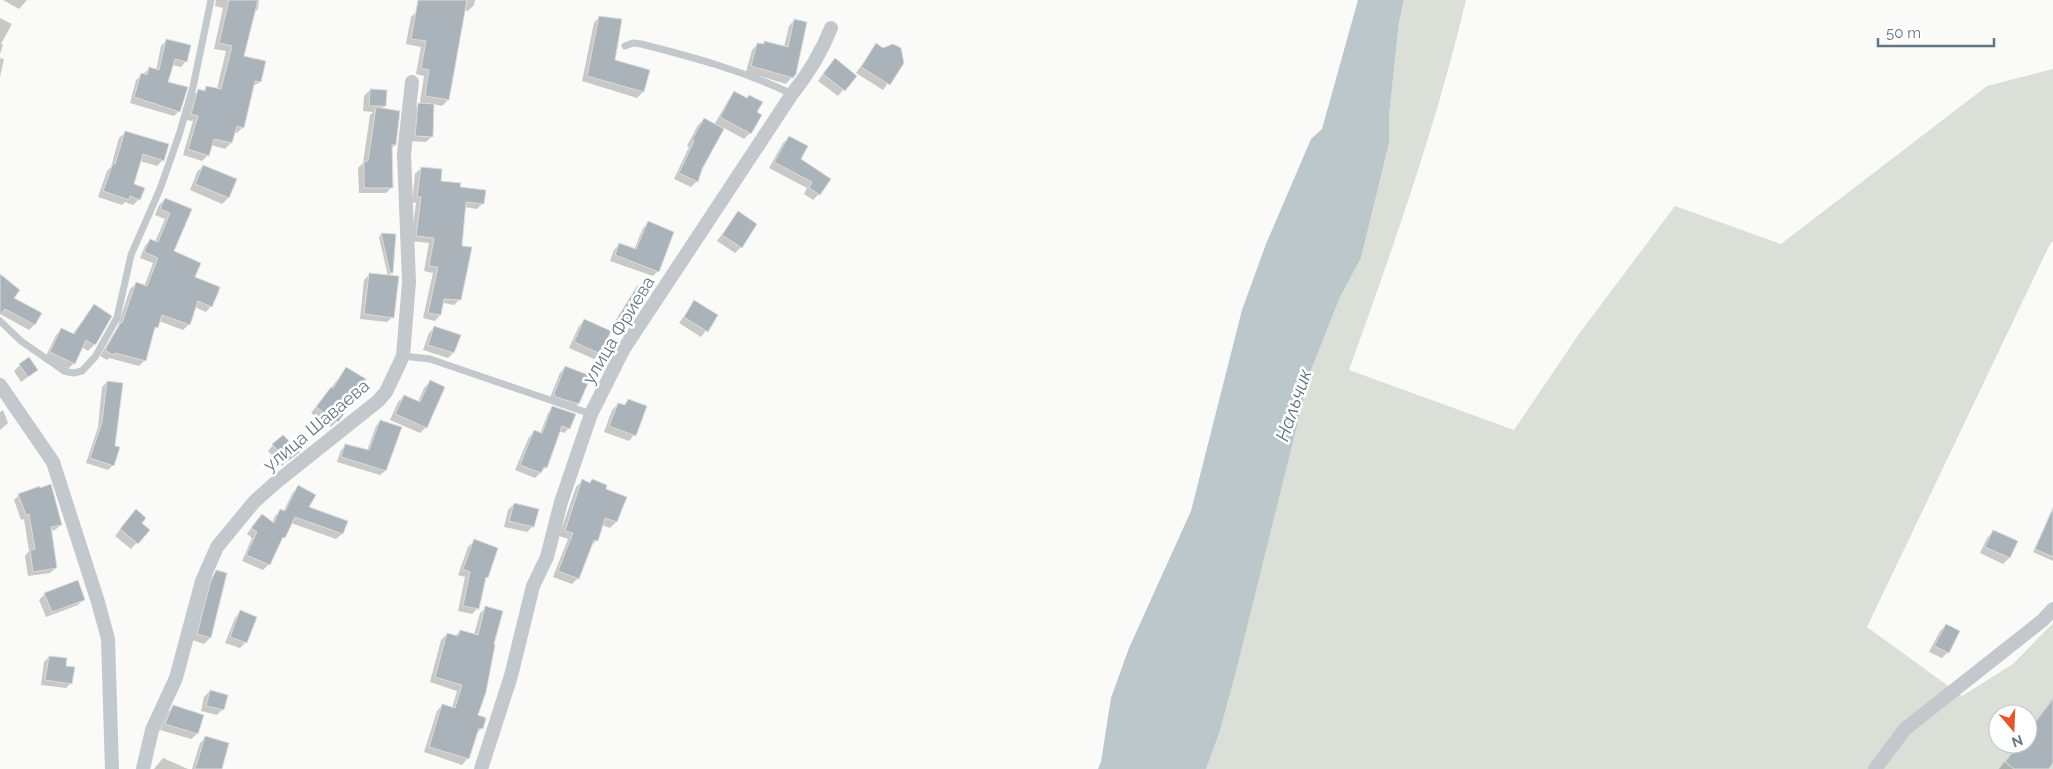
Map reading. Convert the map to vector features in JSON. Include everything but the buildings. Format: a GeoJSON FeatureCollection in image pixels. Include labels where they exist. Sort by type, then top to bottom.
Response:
{"type":"FeatureCollection","features":[{"type":"Feature","properties":{"kind":"street","name":"улица Фриева"},"geometry":{"type":"LineString","coordinates":[[481,769],[511,676],[533,586],[547,557],[561,502],[591,414],[623,350],[821,52],[831,28]]}},
{"type":"Feature","properties":{"kind":"street","name":"улица Шаваева"},"geometry":{"type":"LineString","coordinates":[[142,769],[152,730],[176,678],[202,582],[217,547],[254,502],[378,401],[393,379],[403,356],[410,282],[404,154],[412,82]]}},
{"type":"Feature","properties":{"kind":"street"},"geometry":{"type":"LineString","coordinates":[[0,385],[53,462],[98,602],[108,639],[112,769]]}},
{"type":"Feature","properties":{"kind":"street"},"geometry":{"type":"LineString","coordinates":[[1875,769],[1906,729],[2043,620],[2053,609]]}},
{"type":"Feature","properties":{"kind":"lane"},"geometry":{"type":"LineString","coordinates":[[0,321],[21,341],[64,371],[73,373],[82,371],[95,357],[117,318],[131,255],[156,198],[179,135],[192,87],[211,0]]}},
{"type":"Feature","properties":{"kind":"lane"},"geometry":{"type":"LineString","coordinates":[[625,46],[633,43],[641,44],[713,64],[748,75],[792,94]]}},
{"type":"Feature","properties":{"kind":"lane"},"geometry":{"type":"LineString","coordinates":[[403,356],[430,358],[591,414]]}},
{"type":"Feature","properties":{"kind":"shaded area"},"geometry":{"type":"Polygon","coordinates":[[[1404,0],[1466,0],[1427,140],[1349,370],[1514,430],[1579,334],[1675,206],[1781,244],[1987,86],[2053,69],[2053,241],[1867,627],[1962,696],[2013,664],[2053,623],[2053,769],[1206,769],[1219,734],[1310,373],[1340,297],[1361,258],[1389,143],[1389,116],[1399,22],[1404,0]]]}},
{"type":"Feature","properties":{"kind":"water","name":"Нальчик"},"geometry":{"type":"Polygon","coordinates":[[[1358,0],[1404,0],[1399,22],[1389,116],[1389,143],[1361,258],[1340,297],[1310,373],[1219,734],[1206,769],[1098,769],[1101,762],[1111,698],[1129,648],[1191,511],[1242,310],[1266,244],[1311,139],[1322,129],[1358,0]]]}}]}
